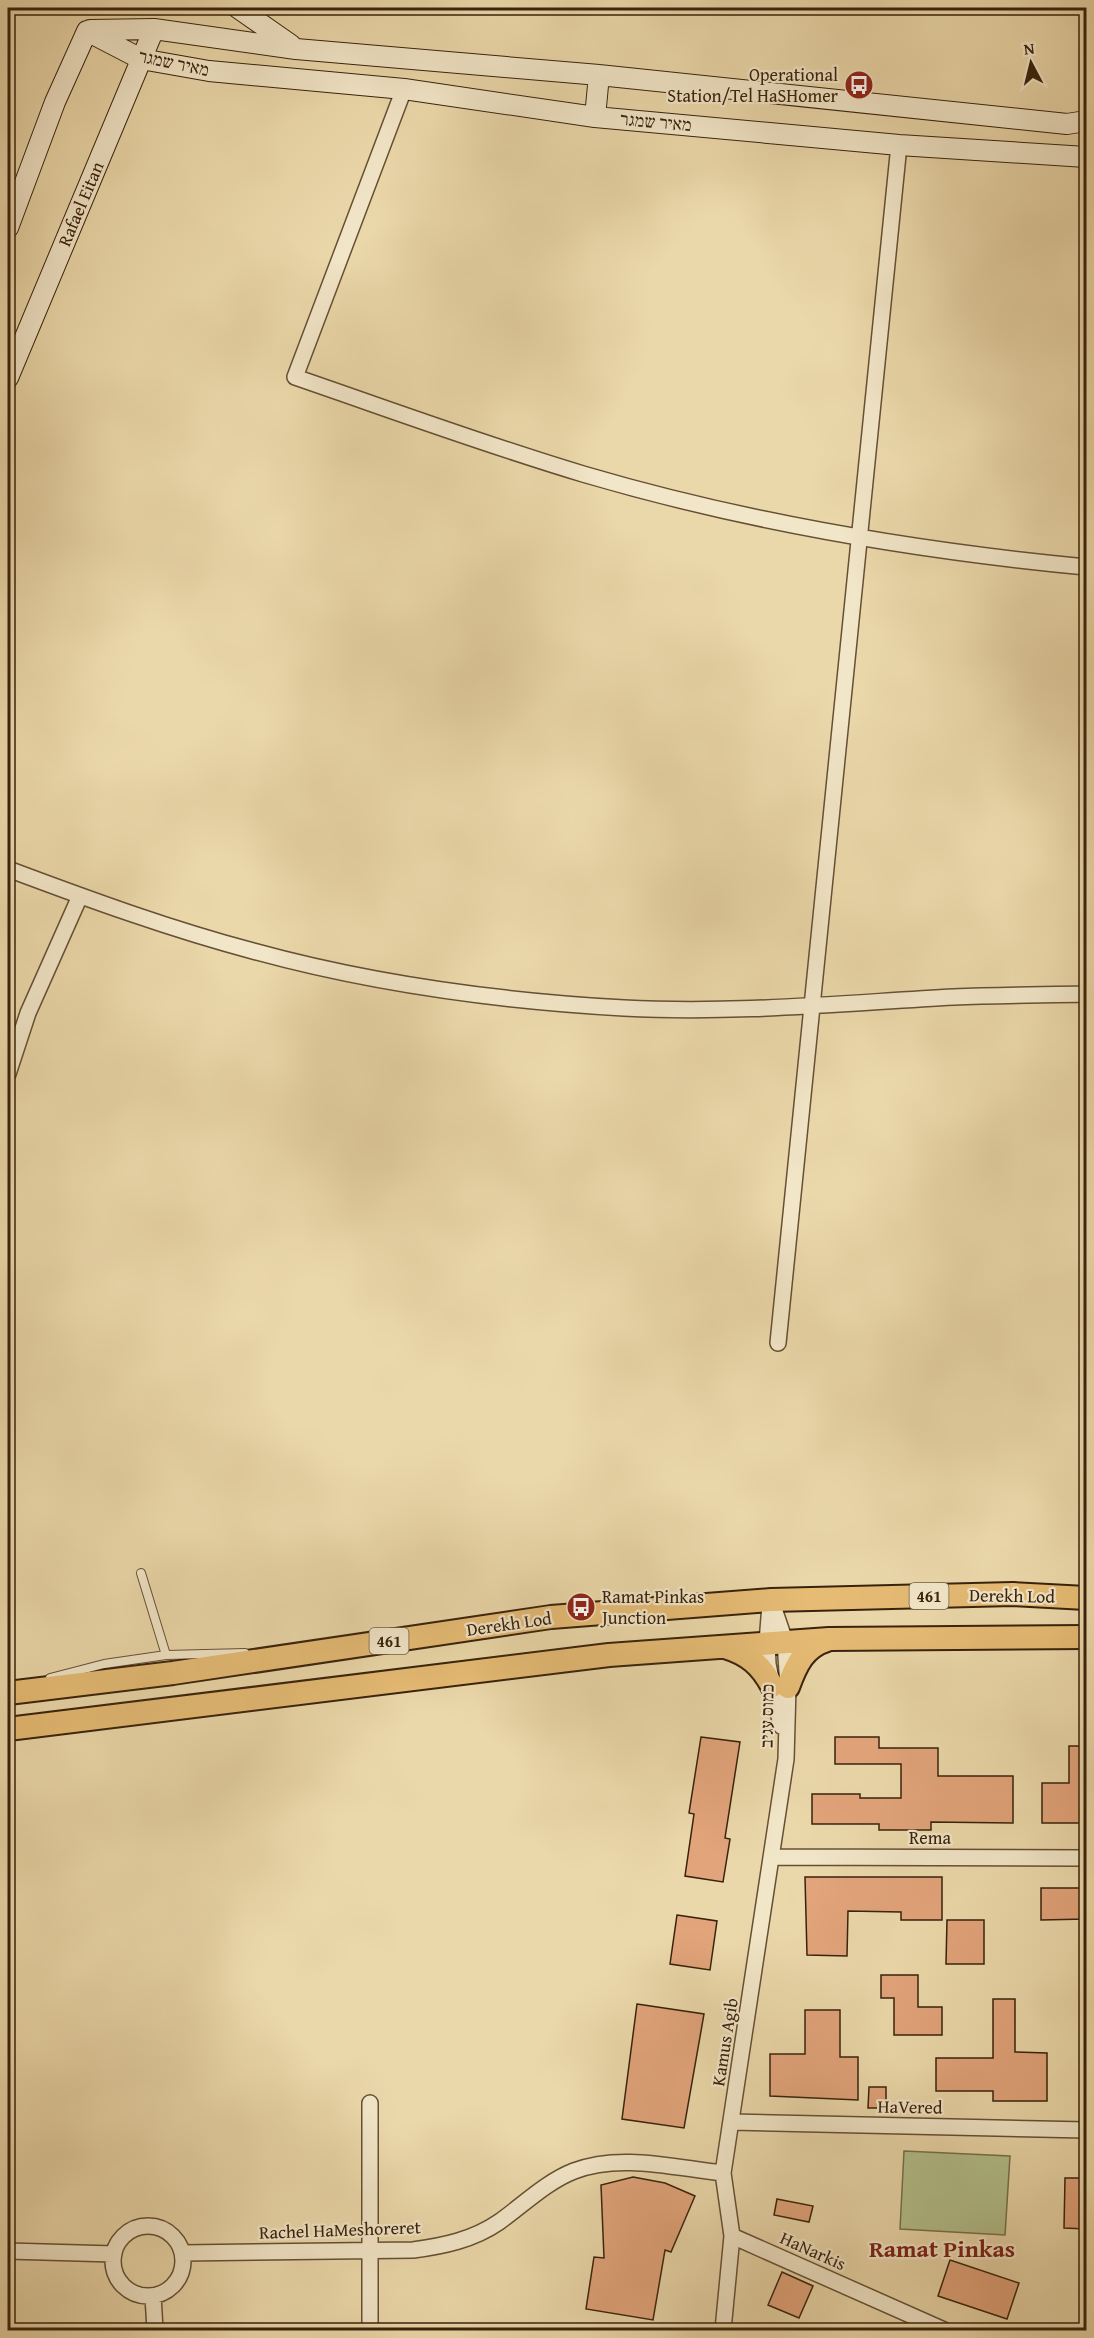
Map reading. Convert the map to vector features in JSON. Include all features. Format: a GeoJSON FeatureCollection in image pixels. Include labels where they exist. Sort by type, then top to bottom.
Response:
{"type":"FeatureCollection","features":[{"type":"Feature","properties":{"kind":"main road","name":"Derekh Lod"},"geometry":{"type":"LineString","coordinates":[[8,1693],[286,1656],[551,1617],[771,1600],[1013,1594],[1086,1598]]}},
{"type":"Feature","properties":{"kind":"main road","name":"461"},"geometry":{"type":"LineString","coordinates":[[8,1729],[609,1655],[829,1639],[1086,1637]]}},
{"type":"Feature","properties":{"kind":"main road"},"geometry":{"type":"LineString","coordinates":[[721,1646],[751,1658],[780,1687],[805,1652],[813,1645],[829,1639]]}},
{"type":"Feature","properties":{"kind":"street"},"geometry":{"type":"LineString","coordinates":[[238,8],[296,49]]}},
{"type":"Feature","properties":{"kind":"street","name":"מאיר שמגר"},"geometry":{"type":"LineString","coordinates":[[87,30],[154,29],[296,49],[598,75],[1067,124],[1086,121]]}},
{"type":"Feature","properties":{"kind":"street","name":"Rafael Eitan"},"geometry":{"type":"LineString","coordinates":[[8,378],[154,29]]}},
{"type":"Feature","properties":{"kind":"street"},"geometry":{"type":"LineString","coordinates":[[8,228],[55,102],[87,30]]}},
{"type":"Feature","properties":{"kind":"street","name":"מאיר שמגר"},"geometry":{"type":"LineString","coordinates":[[87,30],[141,59],[209,71],[404,89],[595,117],[899,145],[1086,157]]}},
{"type":"Feature","properties":{"kind":"street"},"geometry":{"type":"LineString","coordinates":[[595,117],[598,75]]}},
{"type":"Feature","properties":{"kind":"street"},"geometry":{"type":"LineString","coordinates":[[404,89],[295,377],[583,474],[771,520],[859,535],[1086,567]]}},
{"type":"Feature","properties":{"kind":"street"},"geometry":{"type":"LineString","coordinates":[[778,1343],[899,145]]}},
{"type":"Feature","properties":{"kind":"street"},"geometry":{"type":"LineString","coordinates":[[8,869],[80,896],[254,952],[422,987],[549,1002],[625,1008],[811,1007],[956,997],[1086,994]]}},
{"type":"Feature","properties":{"kind":"street"},"geometry":{"type":"LineString","coordinates":[[8,1074],[28,1013],[80,896]]}},
{"type":"Feature","properties":{"kind":"street","name":"כמוס עגיב"},"geometry":{"type":"LineString","coordinates":[[771,1600],[786,1759]]}},
{"type":"Feature","properties":{"kind":"street","name":"Kamus Agib"},"geometry":{"type":"LineString","coordinates":[[723,2331],[732,2236],[723,2173],[773,1857],[786,1759]]}},
{"type":"Feature","properties":{"kind":"street","name":"Rema"},"geometry":{"type":"LineString","coordinates":[[773,1857],[1086,1858]]}},
{"type":"Feature","properties":{"kind":"street"},"geometry":{"type":"LineString","coordinates":[[370,2103],[370,2331]]}},
{"type":"Feature","properties":{"kind":"street","name":"HaVered"},"geometry":{"type":"LineString","coordinates":[[732,2122],[1086,2130]]}},
{"type":"Feature","properties":{"kind":"street","name":"Rachel HaMeshoreret"},"geometry":{"type":"LineString","coordinates":[[183,2253],[413,2250],[440,2246],[469,2238],[497,2224],[549,2184],[573,2171],[621,2162],[723,2173]]}},
{"type":"Feature","properties":{"kind":"street"},"geometry":{"type":"LineString","coordinates":[[144,2226],[158,2226],[170,2233],[180,2244],[183,2253],[183,2270],[177,2283],[166,2292],[153,2296],[139,2295],[126,2289],[117,2278],[113,2265],[114,2254],[120,2239],[131,2230],[144,2226]]}},
{"type":"Feature","properties":{"kind":"street","name":"HaNarkis"},"geometry":{"type":"LineString","coordinates":[[732,2236],[944,2331]]}},
{"type":"Feature","properties":{"kind":"street"},"geometry":{"type":"LineString","coordinates":[[8,2251],[114,2254]]}},
{"type":"Feature","properties":{"kind":"street"},"geometry":{"type":"LineString","coordinates":[[153,2296],[155,2331]]}},
{"type":"Feature","properties":{"kind":"lane"},"geometry":{"type":"LineString","coordinates":[[141,1573],[166,1655]]}},
{"type":"Feature","properties":{"kind":"lane"},"geometry":{"type":"LineString","coordinates":[[8,1693],[42,1680],[104,1664],[166,1655],[236,1652],[286,1656]]}},
{"type":"Feature","properties":{"kind":"green space"},"geometry":{"type":"Polygon","coordinates":[[[904,2151],[1010,2156],[1005,2235],[900,2229],[904,2151]]]}},
{"type":"Feature","properties":{"kind":"building"},"geometry":{"type":"Polygon","coordinates":[[[701,1737],[740,1742],[725,1838],[730,1839],[723,1882],[685,1876],[694,1814],[689,1813],[701,1737]]]}},
{"type":"Feature","properties":{"kind":"building"},"geometry":{"type":"Polygon","coordinates":[[[835,1737],[879,1737],[879,1748],[938,1748],[938,1776],[1013,1776],[1013,1823],[931,1822],[931,1830],[879,1830],[879,1824],[812,1824],[812,1794],[860,1794],[860,1798],[901,1798],[901,1764],[835,1764],[835,1737]]]}},
{"type":"Feature","properties":{"kind":"building"},"geometry":{"type":"Polygon","coordinates":[[[1069,1746],[1086,1746],[1085,1823],[1042,1823],[1042,1783],[1069,1783],[1069,1746]]]}},
{"type":"Feature","properties":{"kind":"building"},"geometry":{"type":"Polygon","coordinates":[[[805,1877],[942,1877],[942,1920],[901,1920],[901,1912],[848,1911],[847,1956],[807,1955],[805,1877]]]}},
{"type":"Feature","properties":{"kind":"building"},"geometry":{"type":"Polygon","coordinates":[[[1041,1888],[1086,1888],[1086,1919],[1041,1920],[1041,1888]]]}},
{"type":"Feature","properties":{"kind":"building"},"geometry":{"type":"Polygon","coordinates":[[[677,1915],[717,1921],[710,1970],[670,1964],[677,1915]]]}},
{"type":"Feature","properties":{"kind":"building"},"geometry":{"type":"Polygon","coordinates":[[[947,1920],[984,1920],[984,1964],[946,1964],[947,1920]]]}},
{"type":"Feature","properties":{"kind":"building"},"geometry":{"type":"Polygon","coordinates":[[[881,1975],[918,1975],[918,2007],[942,2007],[942,2035],[894,2035],[894,1998],[881,1998],[881,1975]]]}},
{"type":"Feature","properties":{"kind":"building"},"geometry":{"type":"Polygon","coordinates":[[[993,1999],[1015,1999],[1015,2052],[1047,2053],[1047,2101],[993,2101],[993,2091],[936,2091],[936,2058],[993,2058],[993,1999]]]}},
{"type":"Feature","properties":{"kind":"building"},"geometry":{"type":"Polygon","coordinates":[[[637,2004],[704,2014],[684,2128],[622,2119],[637,2004]]]}},
{"type":"Feature","properties":{"kind":"building"},"geometry":{"type":"Polygon","coordinates":[[[805,2010],[840,2010],[840,2057],[858,2057],[858,2100],[770,2096],[770,2054],[805,2054],[805,2010]]]}},
{"type":"Feature","properties":{"kind":"building"},"geometry":{"type":"Polygon","coordinates":[[[869,2087],[886,2087],[886,2108],[868,2108],[869,2087]]]}},
{"type":"Feature","properties":{"kind":"building"},"geometry":{"type":"Polygon","coordinates":[[[633,2177],[665,2183],[695,2196],[671,2252],[665,2250],[653,2320],[586,2309],[594,2257],[604,2258],[601,2185],[633,2177]]]}},
{"type":"Feature","properties":{"kind":"building"},"geometry":{"type":"Polygon","coordinates":[[[1065,2178],[1086,2178],[1086,2229],[1064,2228],[1065,2178]]]}},
{"type":"Feature","properties":{"kind":"building"},"geometry":{"type":"Polygon","coordinates":[[[777,2199],[813,2206],[809,2222],[774,2215],[777,2199]]]}},
{"type":"Feature","properties":{"kind":"building"},"geometry":{"type":"Polygon","coordinates":[[[950,2260],[1019,2283],[1007,2319],[938,2296],[950,2260]]]}},
{"type":"Feature","properties":{"kind":"building"},"geometry":{"type":"Polygon","coordinates":[[[782,2272],[813,2286],[799,2318],[768,2305],[782,2272]]]}},
{"type":"Feature","properties":{"kind":"place","name":"Operational Station/Tel HaSHomer"},"geometry":{"type":"Point","coordinates":[859,85]}},
{"type":"Feature","properties":{"kind":"place","name":"Ramat Pinkas Junction"},"geometry":{"type":"Point","coordinates":[581,1607]}},
{"type":"Feature","properties":{"kind":"district","name":"Ramat Pinkas"},"geometry":{"type":"Point","coordinates":[942,2249]}}]}
